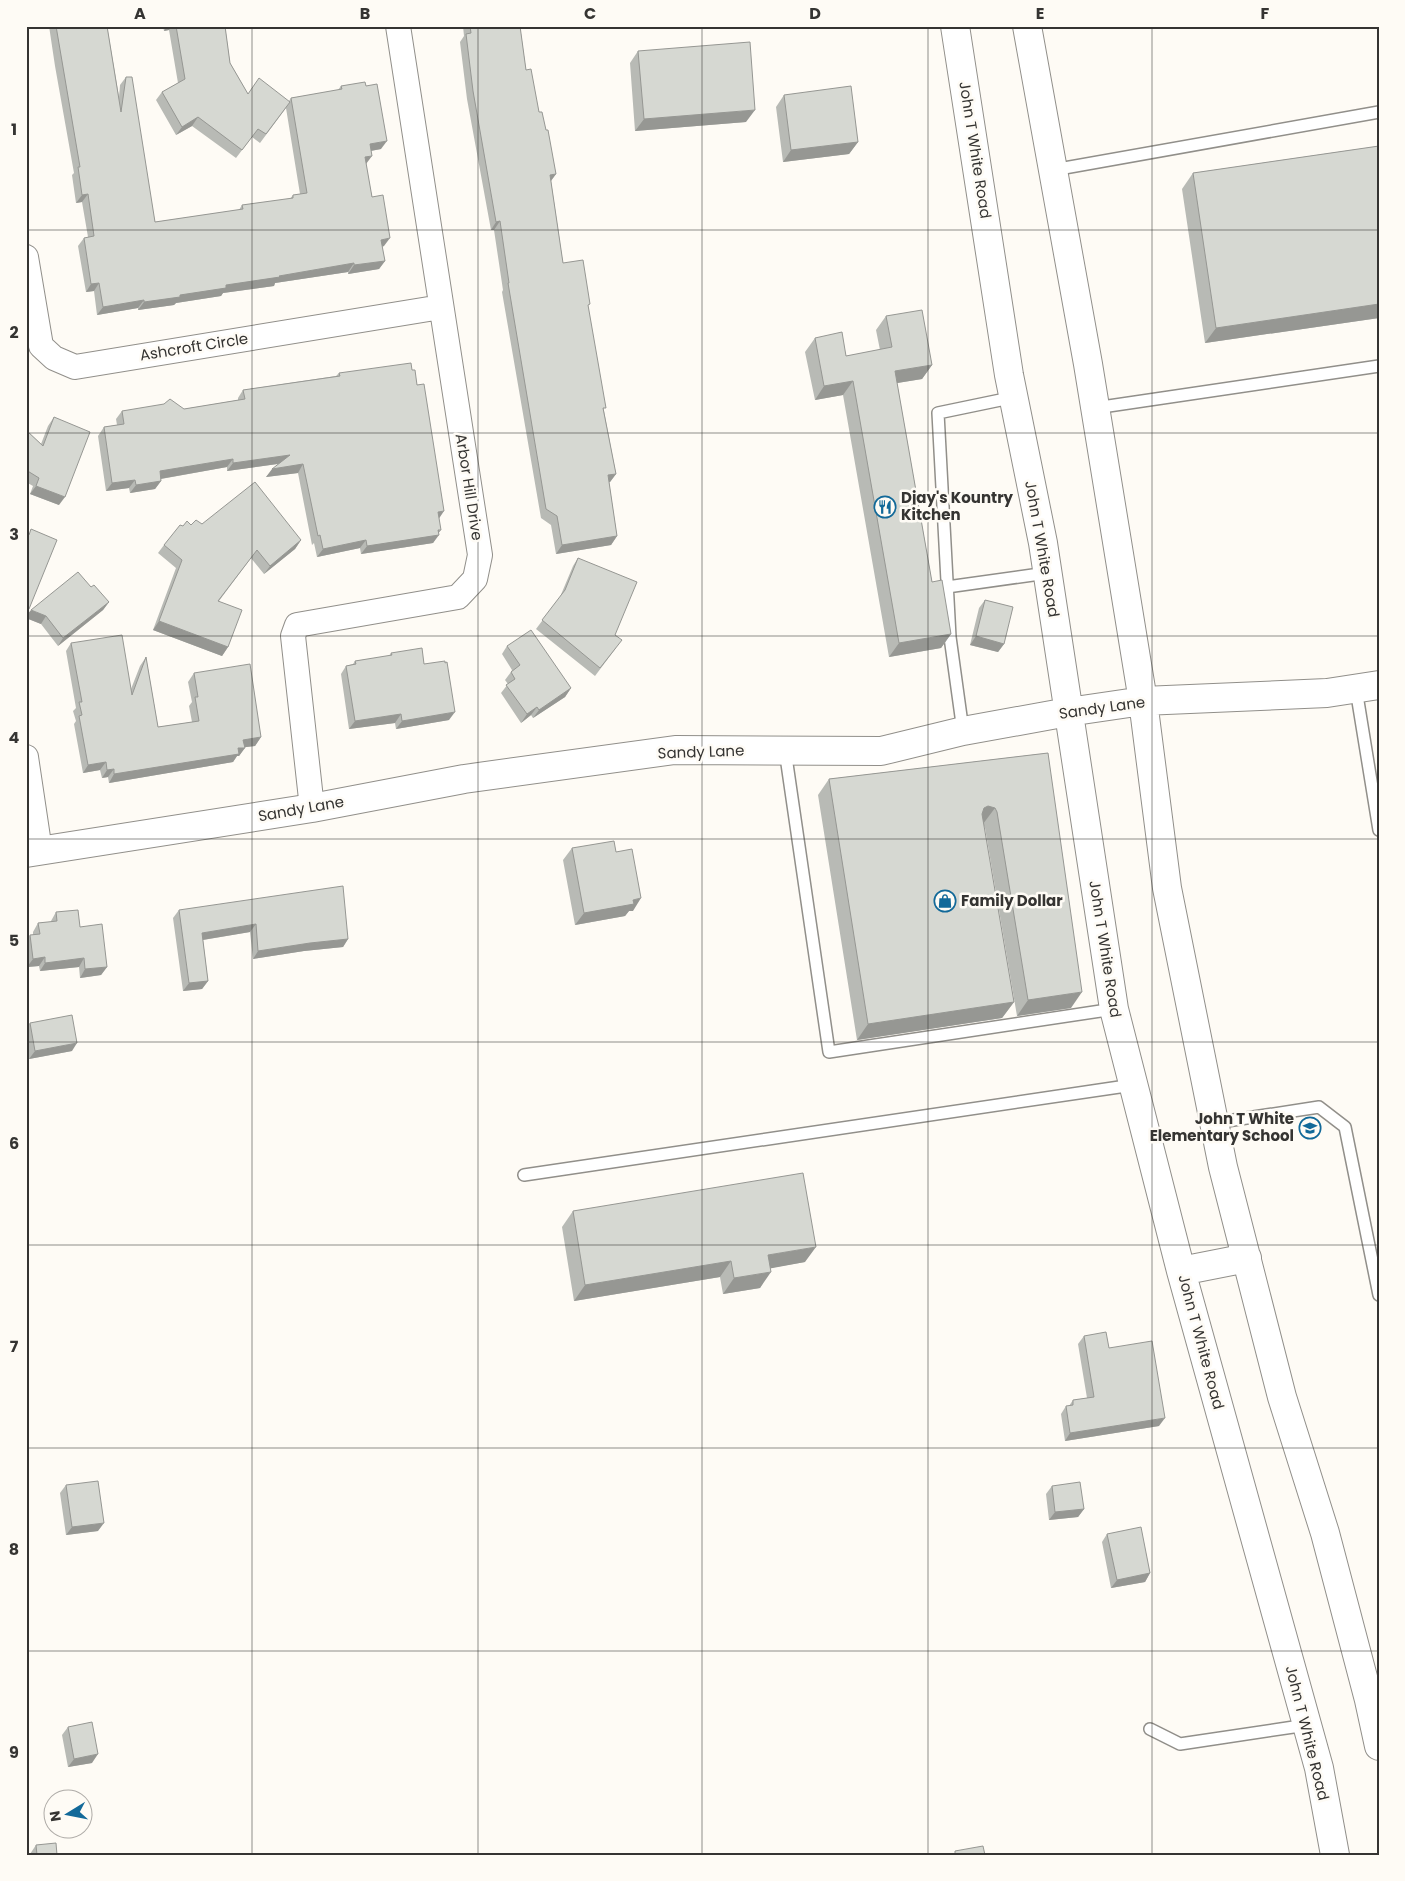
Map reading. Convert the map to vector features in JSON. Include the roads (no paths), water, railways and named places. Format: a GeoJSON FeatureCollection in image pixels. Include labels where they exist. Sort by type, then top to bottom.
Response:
{"type":"FeatureCollection","features":[{"type":"Feature","properties":{"kind":"main road","name":"John T White Road"},"geometry":{"type":"LineString","coordinates":[[955,26],[1009,375],[1015,397],[1047,573],[1114,1009],[1181,1271],[1319,1768],[1335,1855]]}},
{"type":"Feature","properties":{"kind":"main road"},"geometry":{"type":"LineString","coordinates":[[1027,26],[1095,408],[1143,701],[1167,888],[1223,1167],[1282,1397],[1326,1533],[1374,1699],[1379,1746]]}},
{"type":"Feature","properties":{"kind":"main road","name":"Sandy Lane"},"geometry":{"type":"LineString","coordinates":[[33,852],[312,808],[464,779],[675,750],[881,751],[963,731],[1143,701],[1327,693],[1367,687]]}},
{"type":"Feature","properties":{"kind":"main road"},"geometry":{"type":"LineString","coordinates":[[1181,1271],[1247,1258]]}},
{"type":"Feature","properties":{"kind":"street","name":"Arbor Hill Drive"},"geometry":{"type":"LineString","coordinates":[[312,808],[293,636],[297,625],[458,597],[475,579],[480,555],[398,26]]}},
{"type":"Feature","properties":{"kind":"street","name":"Ashcroft Circle"},"geometry":{"type":"LineString","coordinates":[[26,257],[41,346],[54,358],[75,367],[441,307]]}},
{"type":"Feature","properties":{"kind":"street"},"geometry":{"type":"LineString","coordinates":[[26,757],[33,852]]}},
{"type":"Feature","properties":{"kind":"lane"},"geometry":{"type":"LineString","coordinates":[[1052,170],[1379,112]]}},
{"type":"Feature","properties":{"kind":"lane"},"geometry":{"type":"LineString","coordinates":[[1095,408],[1379,366]]}},
{"type":"Feature","properties":{"kind":"lane"},"geometry":{"type":"LineString","coordinates":[[963,731],[950,636],[938,413],[1015,397]]}},
{"type":"Feature","properties":{"kind":"lane"},"geometry":{"type":"LineString","coordinates":[[947,587],[1047,573]]}},
{"type":"Feature","properties":{"kind":"lane"},"geometry":{"type":"LineString","coordinates":[[1367,687],[1379,830]]}},
{"type":"Feature","properties":{"kind":"lane"},"geometry":{"type":"LineString","coordinates":[[785,750],[829,1052],[1010,1021],[1114,1009]]}},
{"type":"Feature","properties":{"kind":"lane"},"geometry":{"type":"LineString","coordinates":[[524,1175],[1133,1085]]}},
{"type":"Feature","properties":{"kind":"lane"},"geometry":{"type":"LineString","coordinates":[[1214,1122],[1319,1107],[1345,1128],[1379,1295]]}},
{"type":"Feature","properties":{"kind":"lane"},"geometry":{"type":"LineString","coordinates":[[1150,1729],[1180,1744],[1307,1724]]}},
{"type":"Feature","properties":{"kind":"place","name":"Djay's Kountry Kitchen"},"geometry":{"type":"Point","coordinates":[885,507]}},
{"type":"Feature","properties":{"kind":"place","name":"Family Dollar"},"geometry":{"type":"Point","coordinates":[945,901]}},
{"type":"Feature","properties":{"kind":"place","name":"John T White Elementary School"},"geometry":{"type":"Point","coordinates":[1310,1128]}}]}
